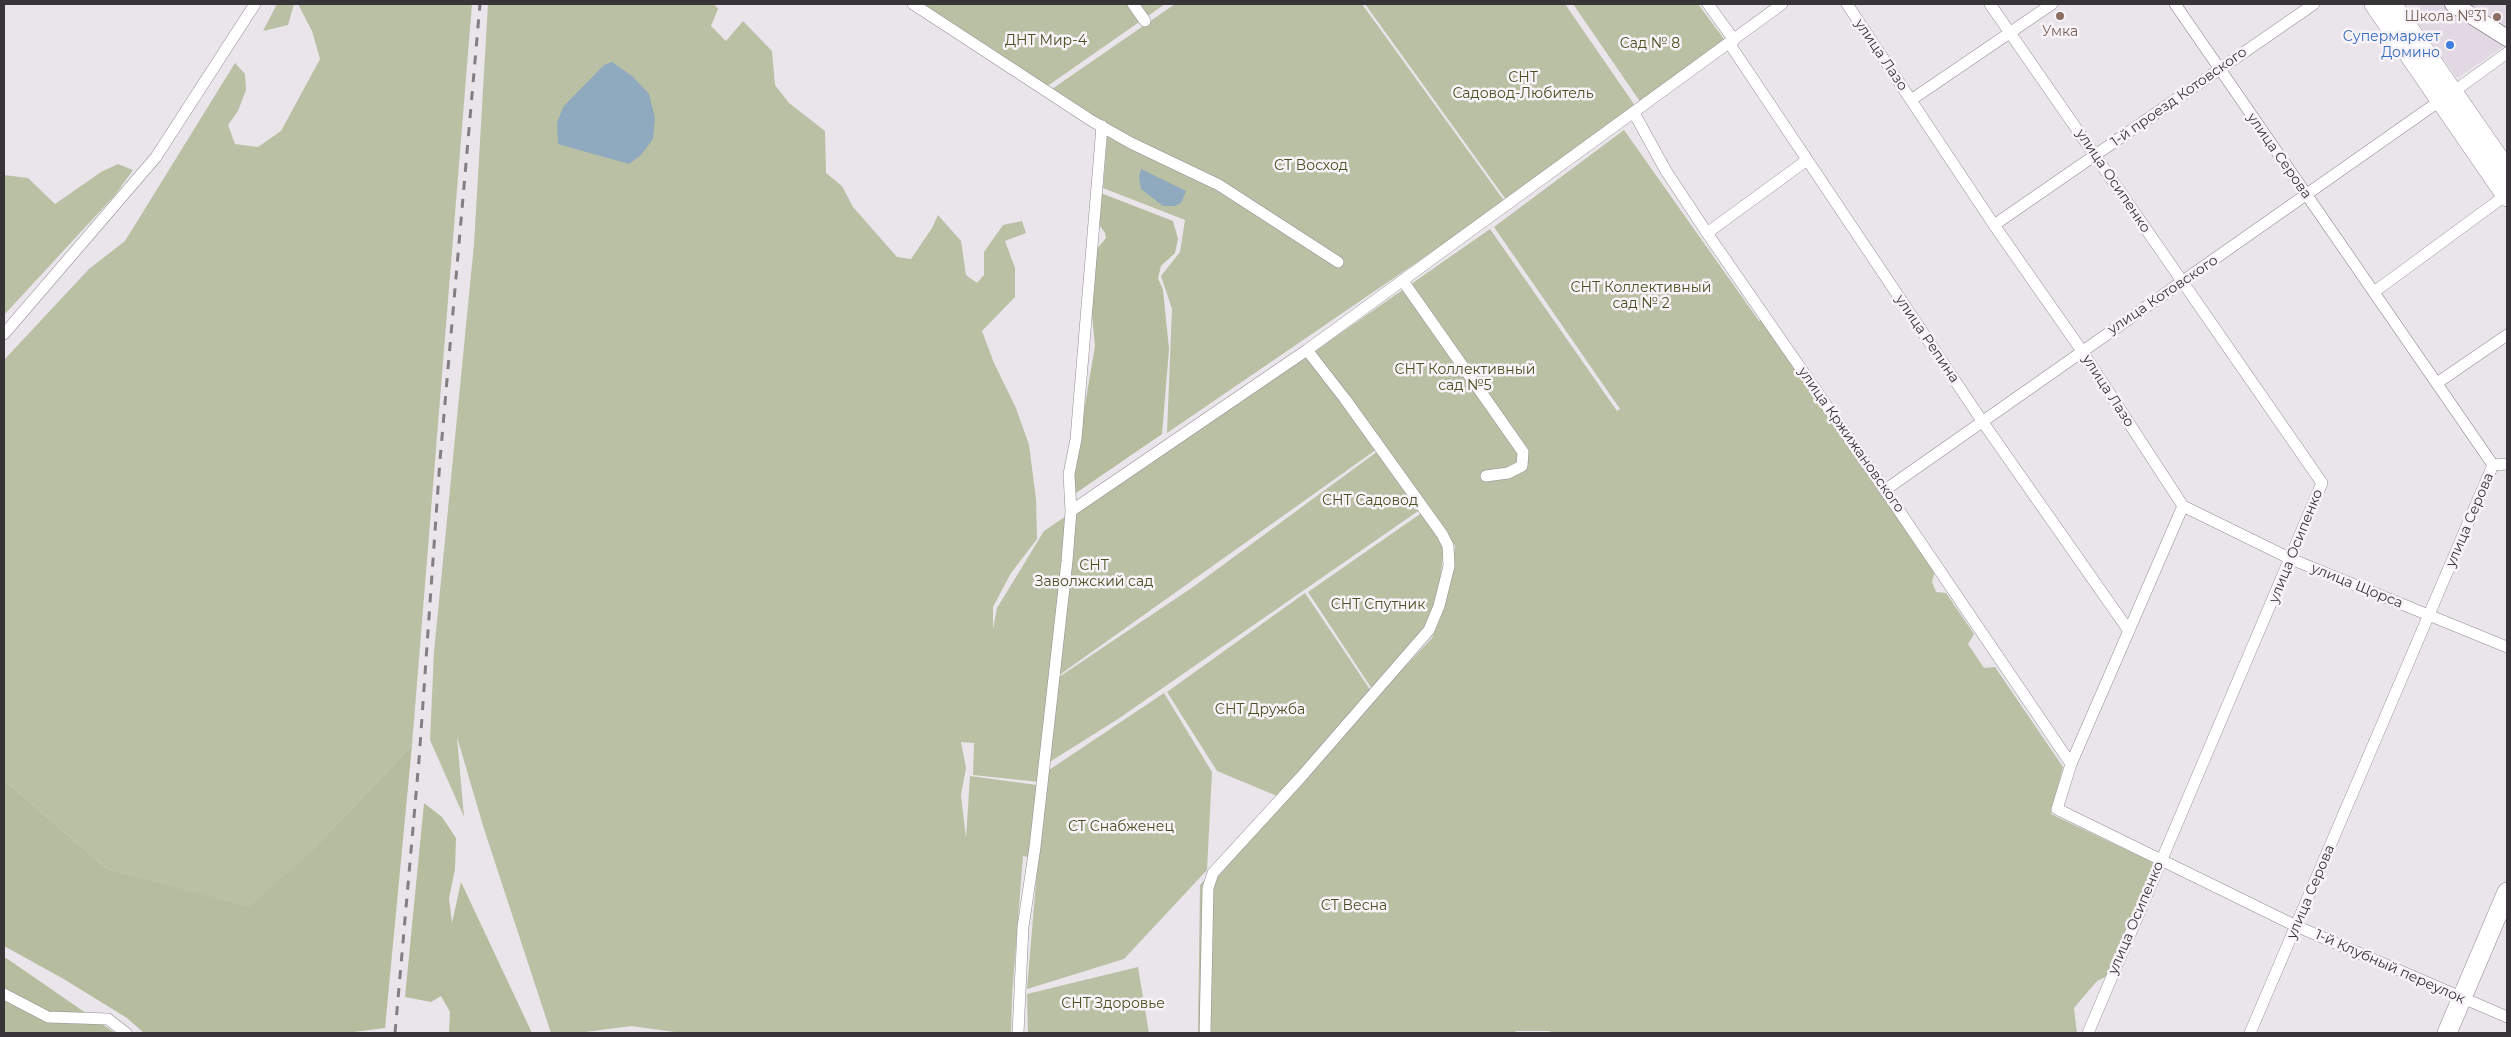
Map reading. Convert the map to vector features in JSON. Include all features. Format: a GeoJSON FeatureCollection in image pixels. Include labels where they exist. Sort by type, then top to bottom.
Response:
{"type":"FeatureCollection","features":[{"type":"Feature","properties":{"kind":"main road"},"geometry":{"type":"LineString","coordinates":[[2374,4],[2507,170]]}},
{"type":"Feature","properties":{"kind":"main road"},"geometry":{"type":"LineString","coordinates":[[2392,4],[2506,196]]}},
{"type":"Feature","properties":{"kind":"main road"},"geometry":{"type":"LineString","coordinates":[[2447,1033],[2507,892]]}},
{"type":"Feature","properties":{"kind":"street"},"geometry":{"type":"LineString","coordinates":[[4,334],[156,157],[255,4]]}},
{"type":"Feature","properties":{"kind":"street"},"geometry":{"type":"LineString","coordinates":[[913,4],[1102,126],[1219,185],[1338,262]]}},
{"type":"Feature","properties":{"kind":"street"},"geometry":{"type":"LineString","coordinates":[[1133,4],[1145,21]]}},
{"type":"Feature","properties":{"kind":"street","name":"улица Репина"},"geometry":{"type":"LineString","coordinates":[[1708,4],[1807,160],[1982,421],[2129,631]]}},
{"type":"Feature","properties":{"kind":"street"},"geometry":{"type":"LineString","coordinates":[[1071,511],[1307,350],[1562,162],[1634,114],[1782,4]]}},
{"type":"Feature","properties":{"kind":"street","name":"улица Лазо"},"geometry":{"type":"LineString","coordinates":[[1847,4],[1994,225],[2082,351],[2183,506]]}},
{"type":"Feature","properties":{"kind":"street","name":"улица Осипенко"},"geometry":{"type":"LineString","coordinates":[[1990,4],[2322,483],[2291,560],[2088,1033]]}},
{"type":"Feature","properties":{"kind":"street"},"geometry":{"type":"LineString","coordinates":[[1911,100],[2052,4]]}},
{"type":"Feature","properties":{"kind":"street","name":"улица Серова"},"geometry":{"type":"LineString","coordinates":[[2175,4],[2493,466],[2250,1033]]}},
{"type":"Feature","properties":{"kind":"street","name":"1-й проезд Котовского"},"geometry":{"type":"LineString","coordinates":[[1994,225],[2314,4]]}},
{"type":"Feature","properties":{"kind":"street"},"geometry":{"type":"LineString","coordinates":[[2453,4],[2507,38]]}},
{"type":"Feature","properties":{"kind":"street","name":"улица Котовского"},"geometry":{"type":"LineString","coordinates":[[1886,490],[2507,53]]}},
{"type":"Feature","properties":{"kind":"street","name":"улица Кржижановского"},"geometry":{"type":"LineString","coordinates":[[1634,114],[1666,170],[1707,232],[1886,490],[2071,764]]}},
{"type":"Feature","properties":{"kind":"street"},"geometry":{"type":"LineString","coordinates":[[1018,1033],[1023,928],[1035,847],[1067,561],[1071,511],[1069,474],[1076,439],[1102,126]]}},
{"type":"Feature","properties":{"kind":"street"},"geometry":{"type":"LineString","coordinates":[[1707,232],[1807,160]]}},
{"type":"Feature","properties":{"kind":"street"},"geometry":{"type":"LineString","coordinates":[[2374,292],[2506,196]]}},
{"type":"Feature","properties":{"kind":"street"},"geometry":{"type":"LineString","coordinates":[[1404,280],[1524,452],[1522,466],[1508,473],[1486,476]]}},
{"type":"Feature","properties":{"kind":"street"},"geometry":{"type":"LineString","coordinates":[[2436,383],[2507,335]]}},
{"type":"Feature","properties":{"kind":"street"},"geometry":{"type":"LineString","coordinates":[[1205,1033],[1208,888],[1213,873],[1284,793],[1302,777],[1428,630],[1439,606],[1449,566],[1448,546],[1442,534],[1345,399],[1307,350]]}},
{"type":"Feature","properties":{"kind":"street"},"geometry":{"type":"LineString","coordinates":[[2493,466],[2507,464]]}},
{"type":"Feature","properties":{"kind":"street"},"geometry":{"type":"LineString","coordinates":[[2071,764],[2183,506]]}},
{"type":"Feature","properties":{"kind":"street","name":"улица Щорса"},"geometry":{"type":"LineString","coordinates":[[2183,506],[2291,560],[2507,647]]}},
{"type":"Feature","properties":{"kind":"street","name":"1-й Клубный переулок"},"geometry":{"type":"LineString","coordinates":[[2071,764],[2057,810],[2296,926],[2507,1017]]}},
{"type":"Feature","properties":{"kind":"street"},"geometry":{"type":"LineString","coordinates":[[4,994],[48,1017],[108,1018],[126,1033]]}},
{"type":"Feature","properties":{"kind":"shaded area"},"geometry":{"type":"Polygon","coordinates":[[[2423,4],[2444,4],[2507,44],[2457,78],[2412,14],[2423,4]]]}},
{"type":"Feature","properties":{"kind":"shaded area","name":"Школа №31"},"geometry":{"type":"Polygon","coordinates":[[[2466,4],[2507,4],[2507,29],[2466,4]]]}},
{"type":"Feature","properties":{"kind":"green space"},"geometry":{"type":"Polygon","coordinates":[[[277,4],[294,4],[288,25],[263,31],[277,4]]]}},
{"type":"Feature","properties":{"kind":"green space"},"geometry":{"type":"Polygon","coordinates":[[[298,4],[472,4],[412,745],[315,847],[249,908],[107,869],[4,780],[4,360],[89,269],[125,241],[235,63],[245,74],[246,90],[238,111],[228,125],[235,144],[258,147],[281,131],[320,59],[312,31],[298,4]]]}},
{"type":"Feature","properties":{"kind":"green space"},"geometry":{"type":"Polygon","coordinates":[[[488,4],[714,4],[718,9],[711,26],[726,41],[743,21],[772,51],[775,85],[789,103],[825,131],[826,173],[842,186],[853,207],[897,257],[911,259],[932,228],[938,215],[961,241],[966,275],[977,283],[984,275],[984,252],[1003,225],[1022,221],[1026,233],[1005,241],[1015,268],[1015,297],[982,331],[994,363],[1016,408],[1029,445],[1036,499],[1037,539],[1011,573],[993,607],[993,629],[997,608],[1044,531],[1306,354],[1377,449],[1051,681],[1049,770],[1164,693],[1212,772],[1207,870],[1124,959],[1027,989],[1038,859],[1023,856],[1012,996],[1011,1033],[682,1033],[631,1026],[578,1033],[551,1033],[484,829],[457,737],[464,817],[430,740],[434,652],[474,244],[488,4]],[[961,742],[966,768],[961,795],[966,838],[970,776],[1037,785],[1039,782],[973,775],[974,743],[961,742]]]}},
{"type":"Feature","properties":{"kind":"green space","name":"ДНТ Мир-4"},"geometry":{"type":"Polygon","coordinates":[[[920,4],[1165,4],[1046,87],[920,4]]]}},
{"type":"Feature","properties":{"kind":"green space","name":"СТ Восход"},"geometry":{"type":"Polygon","coordinates":[[[1175,4],[1362,4],[1505,202],[1167,433],[1172,309],[1161,276],[1180,252],[1185,220],[1103,188],[1108,125],[1052,89],[1175,4]]]}},
{"type":"Feature","properties":{"kind":"green space","name":"СНТ Садовод-Любитель"},"geometry":{"type":"Polygon","coordinates":[[[1365,4],[1565,4],[1638,110],[1507,201],[1365,4]]]}},
{"type":"Feature","properties":{"kind":"green space","name":"Сад № 8"},"geometry":{"type":"Polygon","coordinates":[[[1573,4],[1698,4],[1724,39],[1641,103],[1573,4]]]}},
{"type":"Feature","properties":{"kind":"green space"},"geometry":{"type":"Polygon","coordinates":[[[1624,130],[1759,321],[1762,320],[1935,571],[1932,582],[1936,592],[1946,593],[1974,634],[1968,644],[1984,668],[1995,667],[2063,767],[2051,814],[2154,863],[2107,976],[2097,981],[2074,1008],[2077,1033],[1551,1033],[1550,1031],[1516,1031],[1514,1033],[1198,1033],[1200,885],[1432,638],[1449,588],[1455,546],[1315,351],[1490,229],[1617,411],[1620,409],[1494,227],[1624,130]]]}},
{"type":"Feature","properties":{"kind":"green space"},"geometry":{"type":"Polygon","coordinates":[[[118,164],[133,170],[115,195],[4,315],[4,175],[28,178],[55,204],[101,172],[118,164]]]}},
{"type":"Feature","properties":{"kind":"green space"},"geometry":{"type":"Polygon","coordinates":[[[1093,190],[1173,221],[1178,239],[1175,253],[1161,266],[1158,278],[1163,290],[1169,349],[1162,434],[1073,495],[1072,482],[1095,346],[1091,304],[1091,256],[1106,238],[1098,223],[1093,190]]]}},
{"type":"Feature","properties":{"kind":"green space","name":"СНТ Садовод"},"geometry":{"type":"Polygon","coordinates":[[[1378,451],[1421,509],[1118,719],[1048,763],[1059,677],[1193,587],[1378,451]]]}},
{"type":"Feature","properties":{"kind":"green space","name":"СНТ Спутник"},"geometry":{"type":"Polygon","coordinates":[[[1423,512],[1444,547],[1439,590],[1425,628],[1372,689],[1308,592],[1423,512]]]}},
{"type":"Feature","properties":{"kind":"green space","name":"СНТ Дружба"},"geometry":{"type":"Polygon","coordinates":[[[1305,593],[1371,691],[1277,796],[1217,771],[1167,692],[1305,593]]]}},
{"type":"Feature","properties":{"kind":"green space"},"geometry":{"type":"Polygon","coordinates":[[[412,745],[385,1028],[346,1033],[144,1033],[127,1018],[62,978],[4,946],[4,780],[107,869],[249,907],[315,847],[412,745]]]}},
{"type":"Feature","properties":{"kind":"green space"},"geometry":{"type":"Polygon","coordinates":[[[424,803],[442,817],[456,838],[455,869],[449,898],[452,923],[461,882],[532,1033],[449,1033],[450,1012],[441,996],[431,1002],[405,997],[424,803]]]}},
{"type":"Feature","properties":{"kind":"green space"},"geometry":{"type":"Polygon","coordinates":[[[4,957],[9,960],[115,1033],[4,1033],[4,957]]]}},
{"type":"Feature","properties":{"kind":"green space","name":"СНТ Здоровье"},"geometry":{"type":"Polygon","coordinates":[[[1138,967],[1149,1033],[1028,1033],[1027,994],[1138,967]]]}},
{"type":"Feature","properties":{"kind":"water"},"geometry":{"type":"Polygon","coordinates":[[[612,62],[632,76],[649,94],[655,118],[653,139],[641,155],[629,164],[558,144],[557,123],[563,107],[604,65],[612,62]]]}},
{"type":"Feature","properties":{"kind":"water"},"geometry":{"type":"Polygon","coordinates":[[[1141,169],[1186,191],[1181,203],[1175,206],[1163,206],[1141,189],[1139,177],[1141,169]]]}},
{"type":"Feature","properties":{"kind":"railway"},"geometry":{"type":"LineString","coordinates":[[395,1033],[419,760],[440,460],[480,4]]}},
{"type":"Feature","properties":{"kind":"place","name":"Умка"},"geometry":{"type":"Point","coordinates":[2060,16]}},
{"type":"Feature","properties":{"kind":"place","name":"Школа №31"},"geometry":{"type":"Point","coordinates":[2497,17]}},
{"type":"Feature","properties":{"kind":"place","name":"Супермаркет Домино"},"geometry":{"type":"Point","coordinates":[2450,45]}},
{"type":"Feature","properties":{"kind":"park label","name":"СНТ Коллективный сад № 2"},"geometry":{"type":"Point","coordinates":[1641,296]}},
{"type":"Feature","properties":{"kind":"park label","name":"СНТ Коллективный сад №5"},"geometry":{"type":"Point","coordinates":[1465,378]}},
{"type":"Feature","properties":{"kind":"park label","name":"СНТ Заволжский сад"},"geometry":{"type":"Point","coordinates":[1094,574]}},
{"type":"Feature","properties":{"kind":"park label","name":"СТ Снабженец"},"geometry":{"type":"Point","coordinates":[1121,827]}},
{"type":"Feature","properties":{"kind":"park label","name":"СТ Весна"},"geometry":{"type":"Point","coordinates":[1354,906]}}]}
